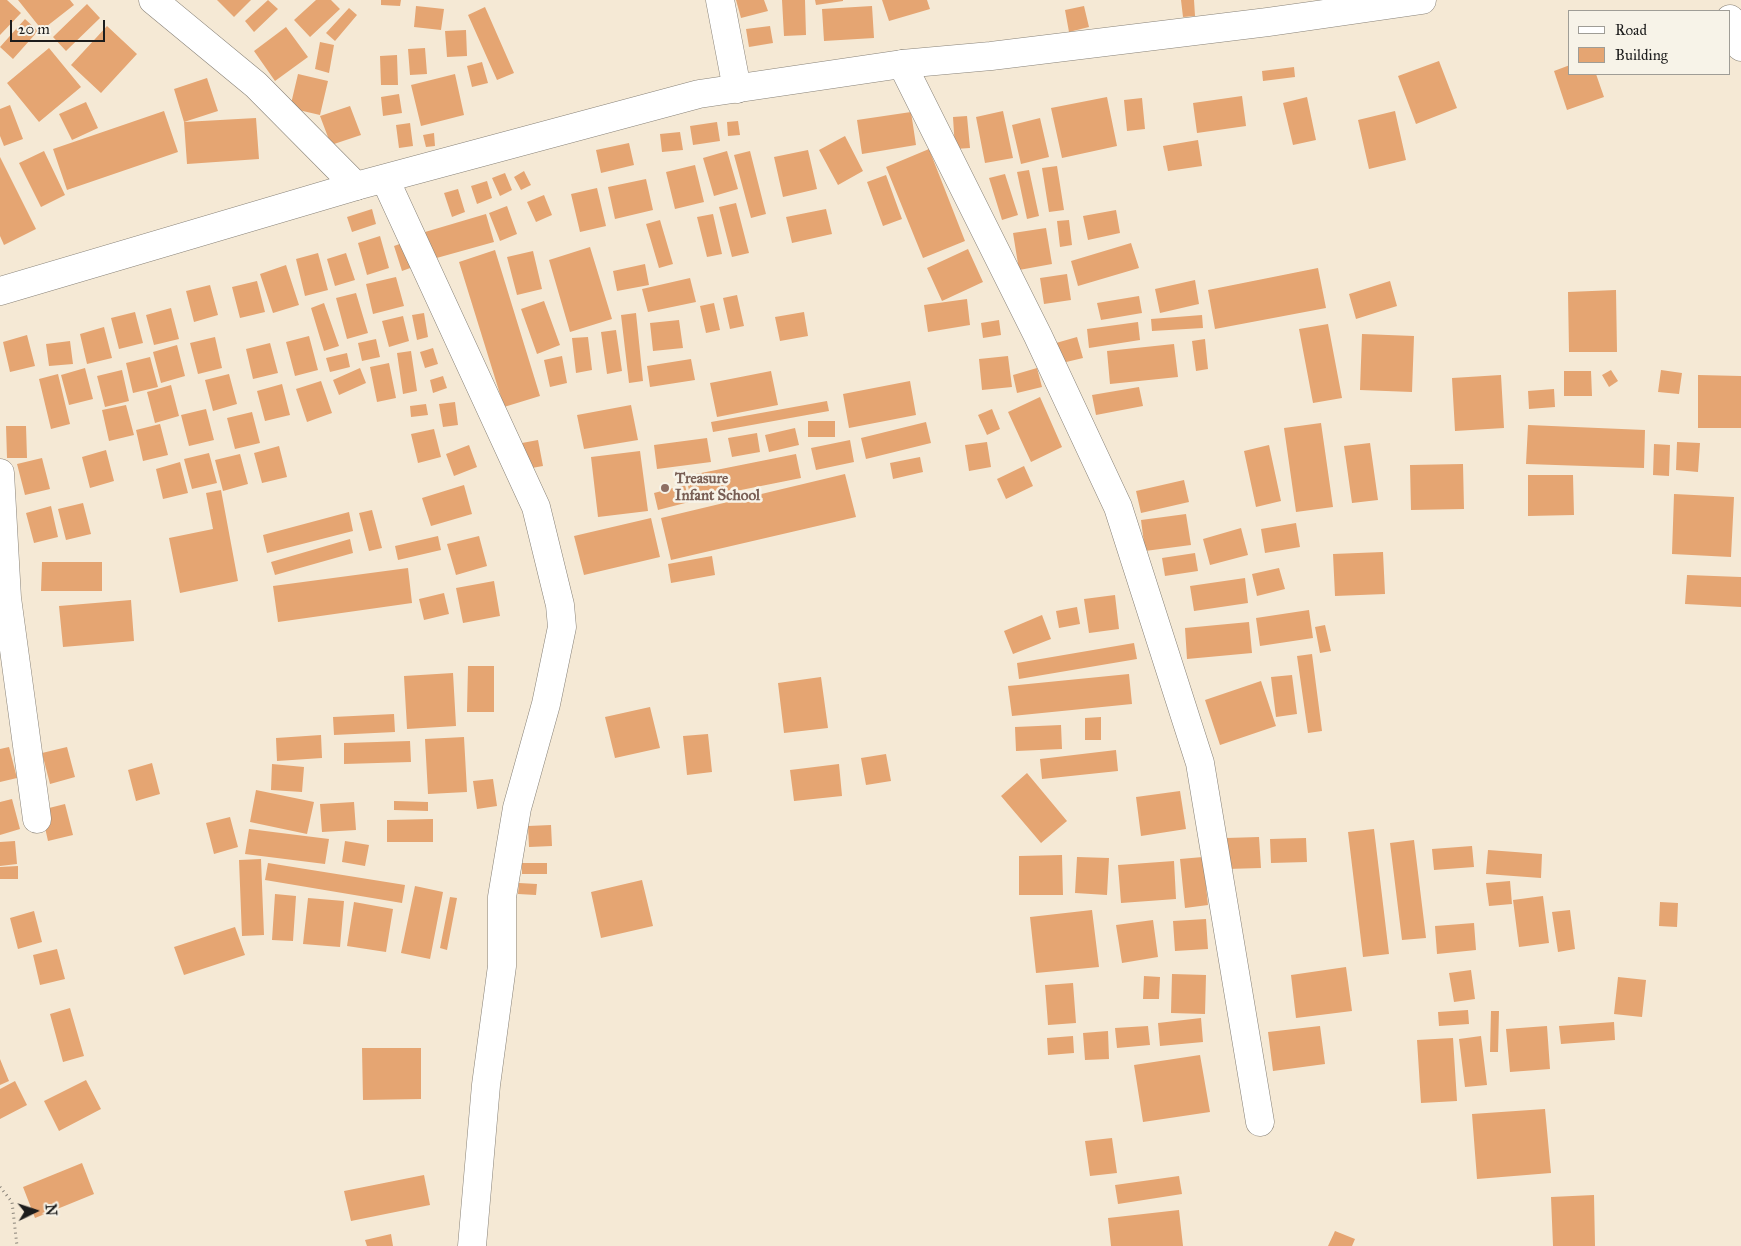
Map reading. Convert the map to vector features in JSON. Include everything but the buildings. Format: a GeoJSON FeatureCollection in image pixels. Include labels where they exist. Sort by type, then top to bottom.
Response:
{"type":"FeatureCollection","features":[{"type":"Feature","properties":{"kind":"street"},"geometry":{"type":"LineString","coordinates":[[154,0],[256,85],[356,186]]}},
{"type":"Feature","properties":{"kind":"street"},"geometry":{"type":"LineString","coordinates":[[720,0],[737,89]]}},
{"type":"Feature","properties":{"kind":"street"},"geometry":{"type":"LineString","coordinates":[[0,291],[356,186],[699,94],[902,64],[991,56],[1258,24],[1422,0]]}},
{"type":"Feature","properties":{"kind":"street"},"geometry":{"type":"LineString","coordinates":[[1731,22],[1741,48]]}},
{"type":"Feature","properties":{"kind":"street"},"geometry":{"type":"LineString","coordinates":[[902,64],[1038,336],[1118,507],[1200,763],[1260,1122]]}},
{"type":"Feature","properties":{"kind":"street"},"geometry":{"type":"LineString","coordinates":[[385,179],[536,507],[560,605],[562,627],[548,695],[517,808],[502,897],[502,966],[486,1085],[472,1246]]}},
{"type":"Feature","properties":{"kind":"street"},"geometry":{"type":"LineString","coordinates":[[0,473],[7,598],[37,819]]}},
{"type":"Feature","properties":{"kind":"path"},"geometry":{"type":"LineString","coordinates":[[0,1187],[12,1202],[17,1246]]}},
{"type":"Feature","properties":{"kind":"place","name":"Treasure Infant School"},"geometry":{"type":"Point","coordinates":[665,488]}}]}
